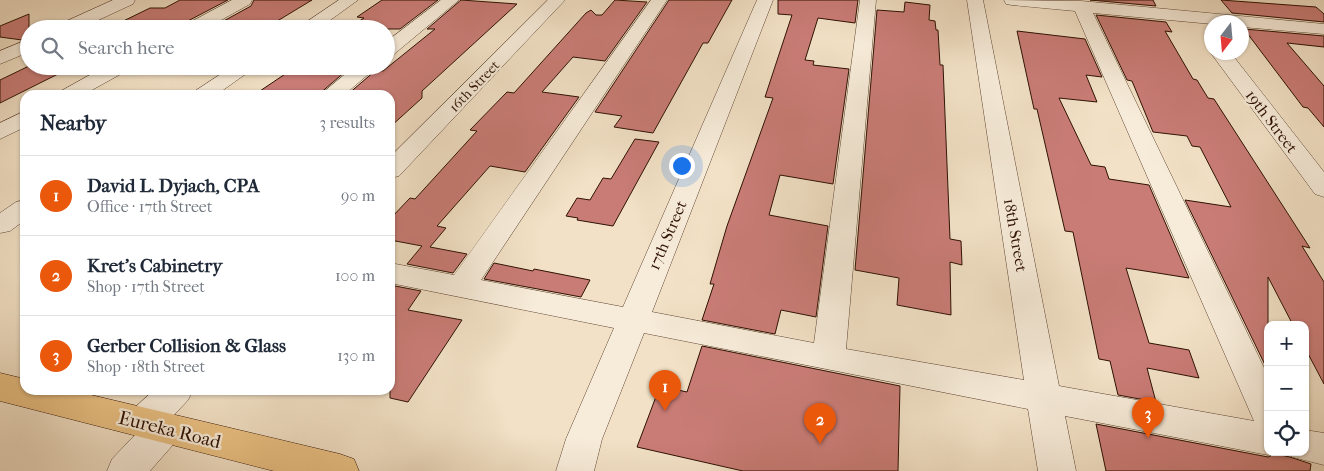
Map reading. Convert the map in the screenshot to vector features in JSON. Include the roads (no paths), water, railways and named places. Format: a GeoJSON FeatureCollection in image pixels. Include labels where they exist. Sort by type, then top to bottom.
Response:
{"type":"FeatureCollection","features":[{"type":"Feature","properties":{"kind":"main road","name":"Eureka Road"},"geometry":{"type":"LineString","coordinates":[[5,394],[154,425],[340,471]]}},
{"type":"Feature","properties":{"kind":"street"},"geometry":{"type":"LineString","coordinates":[[84,20],[127,0]]}},
{"type":"Feature","properties":{"kind":"street"},"geometry":{"type":"LineString","coordinates":[[207,20],[244,0]]}},
{"type":"Feature","properties":{"kind":"street"},"geometry":{"type":"LineString","coordinates":[[319,20],[350,0]]}},
{"type":"Feature","properties":{"kind":"street"},"geometry":{"type":"LineString","coordinates":[[395,45],[451,0]]}},
{"type":"Feature","properties":{"kind":"street","name":"16th Street"},"geometry":{"type":"LineString","coordinates":[[395,166],[557,0]]}},
{"type":"Feature","properties":{"kind":"street"},"geometry":{"type":"LineString","coordinates":[[462,286],[659,0]]}},
{"type":"Feature","properties":{"kind":"street","name":"17th Street"},"geometry":{"type":"LineString","coordinates":[[576,471],[584,439],[764,0]]}},
{"type":"Feature","properties":{"kind":"street"},"geometry":{"type":"LineString","coordinates":[[829,358],[868,0]]}},
{"type":"Feature","properties":{"kind":"street","name":"18th Street"},"geometry":{"type":"LineString","coordinates":[[974,0],[1057,471]]}},
{"type":"Feature","properties":{"kind":"street"},"geometry":{"type":"LineString","coordinates":[[1012,0],[1324,29]]}},
{"type":"Feature","properties":{"kind":"street"},"geometry":{"type":"LineString","coordinates":[[1181,0],[1204,31]]}},
{"type":"Feature","properties":{"kind":"street"},"geometry":{"type":"LineString","coordinates":[[1081,6],[1267,411]]}},
{"type":"Feature","properties":{"kind":"street"},"geometry":{"type":"LineString","coordinates":[[0,58],[20,49]]}},
{"type":"Feature","properties":{"kind":"street","name":"19th Street"},"geometry":{"type":"LineString","coordinates":[[1226,60],[1324,189]]}},
{"type":"Feature","properties":{"kind":"street"},"geometry":{"type":"LineString","coordinates":[[77,90],[105,75]]}},
{"type":"Feature","properties":{"kind":"street"},"geometry":{"type":"LineString","coordinates":[[210,90],[233,75]]}},
{"type":"Feature","properties":{"kind":"street"},"geometry":{"type":"LineString","coordinates":[[337,90],[357,75]]}},
{"type":"Feature","properties":{"kind":"street"},"geometry":{"type":"LineString","coordinates":[[0,132],[20,121]]}},
{"type":"Feature","properties":{"kind":"street"},"geometry":{"type":"LineString","coordinates":[[0,199],[20,203]]}},
{"type":"Feature","properties":{"kind":"street"},"geometry":{"type":"LineString","coordinates":[[0,225],[20,211]]}},
{"type":"Feature","properties":{"kind":"street"},"geometry":{"type":"LineString","coordinates":[[395,274],[632,321],[1264,438]]}},
{"type":"Feature","properties":{"kind":"street"},"geometry":{"type":"LineString","coordinates":[[126,471],[173,395]]}},
{"type":"Feature","properties":{"kind":"street"},"geometry":{"type":"LineString","coordinates":[[1309,447],[1324,449]]}},
{"type":"Feature","properties":{"kind":"place","name":"David L. Dyjach, CPA"},"geometry":{"type":"Point","coordinates":[665,411]}},
{"type":"Feature","properties":{"kind":"place","name":"Gerber Collision & Glass"},"geometry":{"type":"Point","coordinates":[1148,438]}},
{"type":"Feature","properties":{"kind":"place","name":"Kret's Cabinetry"},"geometry":{"type":"Point","coordinates":[820,444]}}]}
